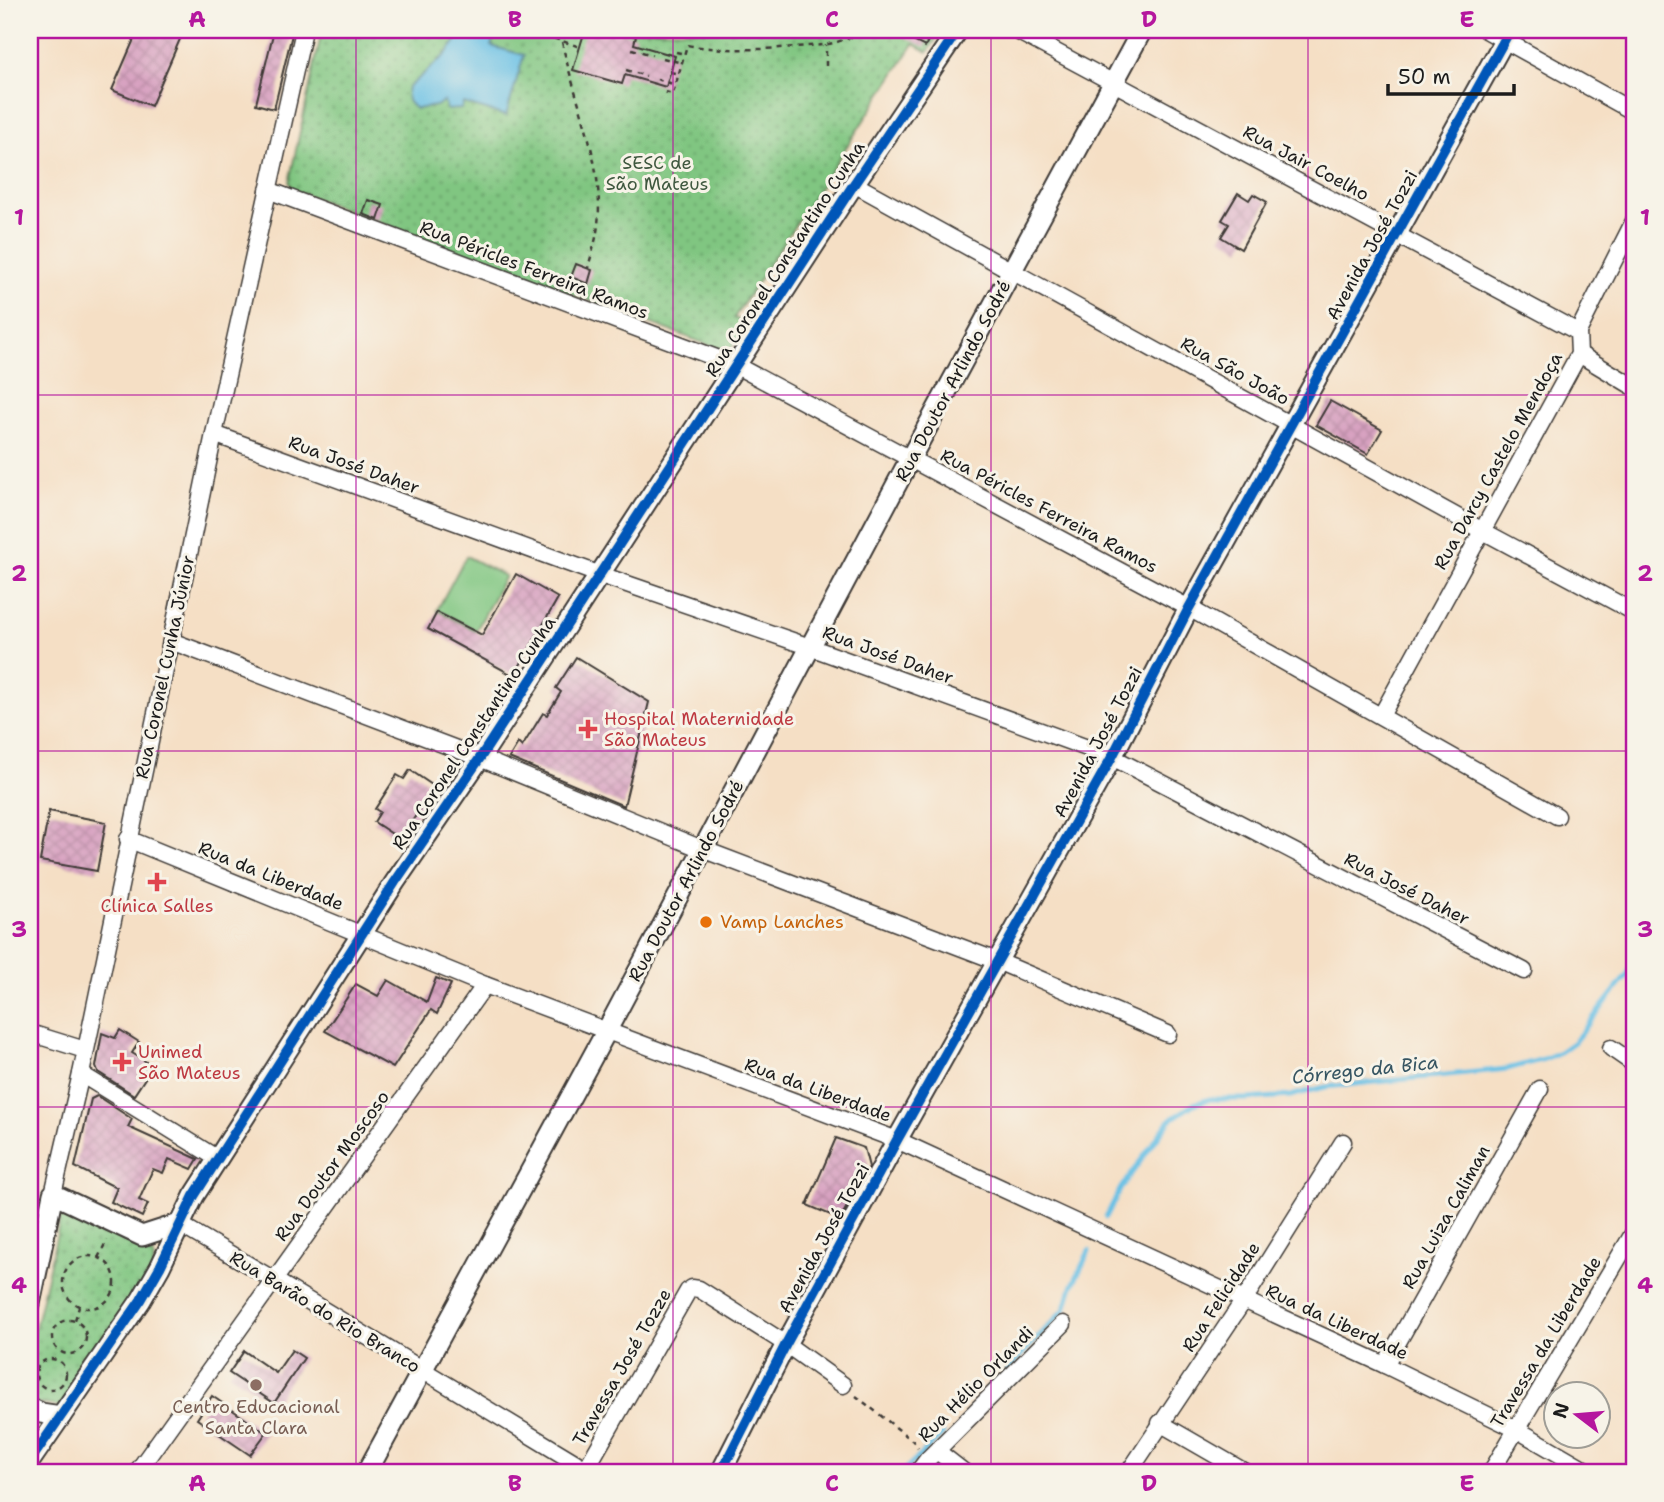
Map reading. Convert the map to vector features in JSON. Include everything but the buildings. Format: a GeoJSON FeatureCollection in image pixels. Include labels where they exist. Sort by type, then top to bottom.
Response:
{"type":"FeatureCollection","features":[{"type":"Feature","properties":{"kind":"street","name":"Rua Coronel Cunha Júnior"},"geometry":{"type":"LineString","coordinates":[[30,1304],[81,1074],[214,434],[304,30]]}},
{"type":"Feature","properties":{"kind":"street","name":"Rua Coronel Constantino Cunha"},"geometry":{"type":"LineString","coordinates":[[30,1461],[111,1345],[160,1266],[194,1196],[362,934],[958,30]]}},
{"type":"Feature","properties":{"kind":"street","name":"Rua Jair Coelho"},"geometry":{"type":"LineString","coordinates":[[1015,30],[1578,332]]}},
{"type":"Feature","properties":{"kind":"street","name":"Rua Doutor Arlindo Sodré"},"geometry":{"type":"LineString","coordinates":[[367,1472],[606,1032],[910,459],[1142,30]]}},
{"type":"Feature","properties":{"kind":"street"},"geometry":{"type":"LineString","coordinates":[[1486,30],[1507,35],[1634,112]]}},
{"type":"Feature","properties":{"kind":"street","name":"Avenida José Tozzi"},"geometry":{"type":"LineString","coordinates":[[721,1472],[786,1344],[897,1139],[1112,757],[1189,608],[1507,35]]}},
{"type":"Feature","properties":{"kind":"street","name":"Rua São João"},"geometry":{"type":"LineString","coordinates":[[854,184],[1634,612]]}},
{"type":"Feature","properties":{"kind":"street","name":"Rua Péricles Ferreira Ramos"},"geometry":{"type":"LineString","coordinates":[[268,190],[735,365],[1189,608],[1557,816]]}},
{"type":"Feature","properties":{"kind":"street","name":"Rua Darcy Castelo Mendoça"},"geometry":{"type":"LineString","coordinates":[[1381,716],[1578,354],[1578,332],[1634,221]]}},
{"type":"Feature","properties":{"kind":"street"},"geometry":{"type":"LineString","coordinates":[[1578,354],[1634,387]]}},
{"type":"Feature","properties":{"kind":"street","name":"Rua José Daher"},"geometry":{"type":"LineString","coordinates":[[214,434],[1112,757],[1524,971]]}},
{"type":"Feature","properties":{"kind":"street"},"geometry":{"type":"LineString","coordinates":[[171,641],[480,758],[702,849],[998,961],[1168,1034]]}},
{"type":"Feature","properties":{"kind":"street","name":"Rua da Liberdade"},"geometry":{"type":"LineString","coordinates":[[128,839],[485,985],[897,1139],[1385,1365],[1516,1429],[1590,1472]]}},
{"type":"Feature","properties":{"kind":"street","name":"Rua Doutor Moscoso"},"geometry":{"type":"LineString","coordinates":[[137,1472],[485,985]]}},
{"type":"Feature","properties":{"kind":"street"},"geometry":{"type":"LineString","coordinates":[[30,1033],[85,1050]]}},
{"type":"Feature","properties":{"kind":"street"},"geometry":{"type":"LineString","coordinates":[[1611,1048],[1634,1064]]}},
{"type":"Feature","properties":{"kind":"street"},"geometry":{"type":"LineString","coordinates":[[81,1074],[218,1159]]}},
{"type":"Feature","properties":{"kind":"street","name":"Rua Luiza Caliman"},"geometry":{"type":"LineString","coordinates":[[1385,1365],[1539,1089]]}},
{"type":"Feature","properties":{"kind":"street","name":"Rua Felicidade"},"geometry":{"type":"LineString","coordinates":[[1129,1472],[1244,1300],[1343,1142]]}},
{"type":"Feature","properties":{"kind":"street"},"geometry":{"type":"LineString","coordinates":[[53,1194],[142,1237],[153,1249],[160,1266]]}},
{"type":"Feature","properties":{"kind":"street"},"geometry":{"type":"LineString","coordinates":[[142,1237],[179,1224]]}},
{"type":"Feature","properties":{"kind":"street","name":"Rua Barão do Rio Branco"},"geometry":{"type":"LineString","coordinates":[[179,1224],[586,1471]]}},
{"type":"Feature","properties":{"kind":"street","name":"Travessa da Liberdade"},"geometry":{"type":"LineString","coordinates":[[1491,1472],[1634,1232]]}},
{"type":"Feature","properties":{"kind":"street","name":"Travessa José Tozze"},"geometry":{"type":"LineString","coordinates":[[586,1471],[688,1291],[695,1287],[786,1344]]}},
{"type":"Feature","properties":{"kind":"street","name":"Rua Hélio Orlandi"},"geometry":{"type":"LineString","coordinates":[[918,1472],[1063,1324]]}},
{"type":"Feature","properties":{"kind":"street"},"geometry":{"type":"LineString","coordinates":[[786,1344],[843,1385]]}},
{"type":"Feature","properties":{"kind":"street"},"geometry":{"type":"LineString","coordinates":[[30,1408],[61,1416]]}},
{"type":"Feature","properties":{"kind":"street"},"geometry":{"type":"LineString","coordinates":[[1160,1423],[1245,1472]]}},
{"type":"Feature","properties":{"kind":"street"},"geometry":{"type":"LineString","coordinates":[[937,1451],[964,1472]]}},
{"type":"Feature","properties":{"kind":"path"},"geometry":{"type":"LineString","coordinates":[[536,30],[580,47]]}},
{"type":"Feature","properties":{"kind":"path"},"geometry":{"type":"LineString","coordinates":[[665,92],[673,94],[687,45],[748,50],[826,44],[877,30],[886,34],[889,30]]}},
{"type":"Feature","properties":{"kind":"path"},"geometry":{"type":"LineString","coordinates":[[562,42],[594,160],[599,211],[598,231],[588,268]]}},
{"type":"Feature","properties":{"kind":"path"},"geometry":{"type":"LineString","coordinates":[[826,44],[826,66]]}},
{"type":"Feature","properties":{"kind":"path"},"geometry":{"type":"LineString","coordinates":[[632,49],[652,55]]}},
{"type":"Feature","properties":{"kind":"path"},"geometry":{"type":"LineString","coordinates":[[676,52],[685,54]]}},
{"type":"Feature","properties":{"kind":"path"},"geometry":{"type":"LineString","coordinates":[[663,58],[682,63]]}},
{"type":"Feature","properties":{"kind":"path"},"geometry":{"type":"LineString","coordinates":[[626,71],[646,76]]}},
{"type":"Feature","properties":{"kind":"path"},"geometry":{"type":"LineString","coordinates":[[670,72],[679,74]]}},
{"type":"Feature","properties":{"kind":"path"},"geometry":{"type":"LineString","coordinates":[[657,79],[676,85]]}},
{"type":"Feature","properties":{"kind":"path"},"geometry":{"type":"LineString","coordinates":[[98,1258],[114,1224]]}},
{"type":"Feature","properties":{"kind":"path"},"geometry":{"type":"LineString","coordinates":[[83,1257],[98,1258],[113,1270],[115,1287],[101,1306],[80,1306],[70,1300],[65,1292],[65,1275],[75,1261],[83,1257]]}},
{"type":"Feature","properties":{"kind":"path"},"geometry":{"type":"LineString","coordinates":[[75,1320],[80,1306]]}},
{"type":"Feature","properties":{"kind":"path"},"geometry":{"type":"LineString","coordinates":[[75,1320],[84,1327],[86,1343],[74,1354],[60,1352],[52,1339],[54,1328],[63,1321],[75,1320]]}},
{"type":"Feature","properties":{"kind":"path"},"geometry":{"type":"LineString","coordinates":[[57,1360],[60,1352]]}},
{"type":"Feature","properties":{"kind":"path"},"geometry":{"type":"LineString","coordinates":[[57,1360],[66,1373],[64,1382],[57,1388],[42,1386],[37,1378],[37,1370],[44,1361],[57,1360]]}},
{"type":"Feature","properties":{"kind":"path"},"geometry":{"type":"LineString","coordinates":[[30,1368],[37,1370]]}},
{"type":"Feature","properties":{"kind":"path"},"geometry":{"type":"LineString","coordinates":[[843,1385],[913,1441]]}},
{"type":"Feature","properties":{"kind":"green space","name":"SESC de São Mateus"},"geometry":{"type":"Polygon","coordinates":[[[322,30],[942,30],[928,52],[914,44],[734,318],[747,323],[731,348],[722,350],[293,190],[289,182],[322,30]]]}},
{"type":"Feature","properties":{"kind":"green space"},"geometry":{"type":"Polygon","coordinates":[[[466,556],[505,576],[476,631],[437,610],[466,556]]]}},
{"type":"Feature","properties":{"kind":"green space"},"geometry":{"type":"Polygon","coordinates":[[[72,1212],[154,1255],[153,1272],[62,1407],[30,1402],[30,1350],[61,1216],[72,1212]]]}},
{"type":"Feature","properties":{"kind":"water"},"geometry":{"type":"Polygon","coordinates":[[[465,30],[497,30],[500,34],[491,46],[524,55],[506,116],[463,103],[461,109],[447,110],[444,101],[436,106],[416,109],[408,100],[408,88],[445,55],[465,30]]]}},
{"type":"Feature","properties":{"kind":"waterway","name":"Córrego da Bica"},"geometry":{"type":"LineString","coordinates":[[1106,1217],[1121,1188],[1170,1120],[1194,1104],[1210,1099],[1290,1096],[1325,1087],[1507,1069],[1544,1059],[1574,1042],[1628,974],[1634,956]]}},
{"type":"Feature","properties":{"kind":"waterway","name":"Córrego da Bica"},"geometry":{"type":"LineString","coordinates":[[1007,1370],[1065,1309],[1071,1289],[1089,1251]]}},
{"type":"Feature","properties":{"kind":"waterway","name":"Córrego da Bica"},"geometry":{"type":"LineString","coordinates":[[902,1472],[943,1434]]}},
{"type":"Feature","properties":{"kind":"cycle path"},"geometry":{"type":"LineString","coordinates":[[30,1461],[141,1300],[194,1196],[395,882],[480,758],[854,184],[958,30]]}},
{"type":"Feature","properties":{"kind":"cycle path"},"geometry":{"type":"LineString","coordinates":[[721,1472],[786,1344],[897,1140],[1112,757],[1189,608],[1510,30]]}},
{"type":"Feature","properties":{"kind":"place","name":"Hospital Maternidade São Mateus"},"geometry":{"type":"Point","coordinates":[588,729]}},
{"type":"Feature","properties":{"kind":"place","name":"Clínica Salles"},"geometry":{"type":"Point","coordinates":[157,882]}},
{"type":"Feature","properties":{"kind":"place","name":"Vamp Lanches"},"geometry":{"type":"Point","coordinates":[706,922]}},
{"type":"Feature","properties":{"kind":"place","name":"Unimed São Mateus"},"geometry":{"type":"Point","coordinates":[122,1062]}},
{"type":"Feature","properties":{"kind":"place","name":"Centro Educacional Santa Clara"},"geometry":{"type":"Point","coordinates":[256,1385]}}]}
